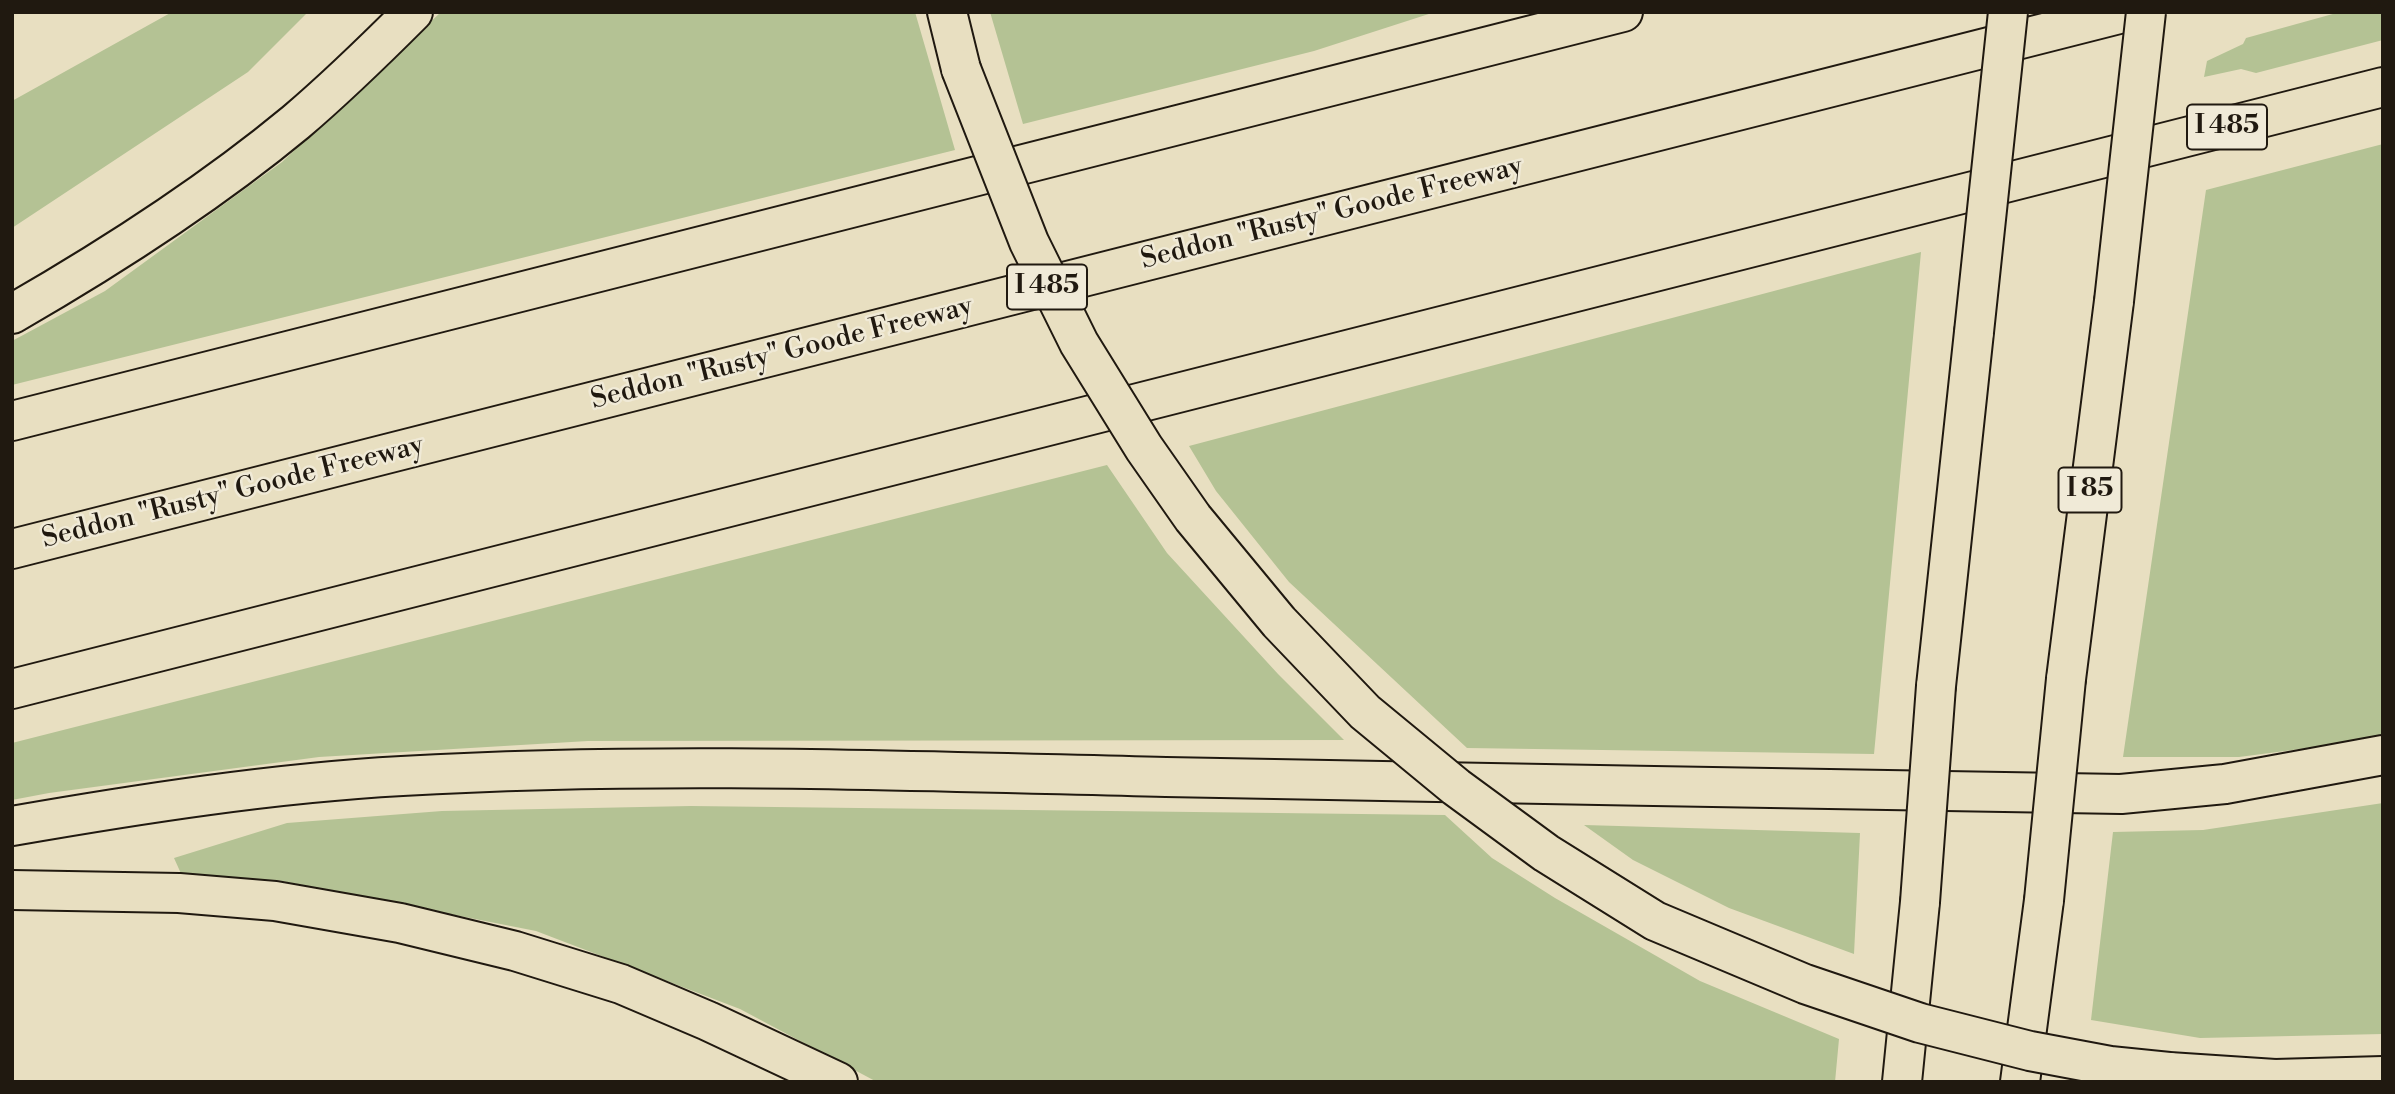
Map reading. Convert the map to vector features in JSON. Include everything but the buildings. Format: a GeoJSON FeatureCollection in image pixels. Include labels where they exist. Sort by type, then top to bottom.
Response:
{"type":"FeatureCollection","features":[{"type":"Feature","properties":{"kind":"highway"},"geometry":{"type":"LineString","coordinates":[[12,314],[74,278],[181,208],[296,122],[413,12]]}},
{"type":"Feature","properties":{"kind":"highway"},"geometry":{"type":"LineString","coordinates":[[947,12],[961,69],[1028,242],[1079,343],[1144,448],[1193,518],[1279,622],[1365,712],[1456,787],[1546,853],[1655,921],[1805,984],[1920,1023],[2030,1051],[2110,1066],[2275,1079],[2383,1076]]}},
{"type":"Feature","properties":{"kind":"highway"},"geometry":{"type":"LineString","coordinates":[[12,421],[1623,12]]}},
{"type":"Feature","properties":{"kind":"highway"},"geometry":{"type":"LineString","coordinates":[[1902,1082],[1920,902],[1936,687],[2008,12]]}},
{"type":"Feature","properties":{"kind":"highway","name":"Seddon \"Rusty\" Goode Freeway"},"geometry":{"type":"LineString","coordinates":[[12,549],[2127,12]]}},
{"type":"Feature","properties":{"kind":"highway","name":"I 85"},"geometry":{"type":"LineString","coordinates":[[2020,1082],[2044,900],[2066,679],[2114,301],[2146,12]]}},
{"type":"Feature","properties":{"kind":"highway","name":"I 485"},"geometry":{"type":"LineString","coordinates":[[12,689],[2383,87]]}},
{"type":"Feature","properties":{"kind":"highway"},"geometry":{"type":"LineString","coordinates":[[12,826],[175,800],[312,784],[397,776],[571,768],[693,766],[2122,794],[2225,784],[2383,755]]}},
{"type":"Feature","properties":{"kind":"highway"},"geometry":{"type":"LineString","coordinates":[[12,890],[179,894],[275,901],[400,923],[515,951],[621,984],[838,1082]]}},
{"type":"Feature","properties":{"kind":"green space"},"geometry":{"type":"Polygon","coordinates":[[[172,12],[308,12],[248,72],[12,228],[12,101],[172,12]]]}},
{"type":"Feature","properties":{"kind":"green space"},"geometry":{"type":"Polygon","coordinates":[[[441,12],[915,12],[955,150],[12,385],[12,341],[105,291],[282,162],[441,12]]]}},
{"type":"Feature","properties":{"kind":"green space"},"geometry":{"type":"Polygon","coordinates":[[[990,12],[1435,12],[1314,51],[1023,124],[990,12]]]}},
{"type":"Feature","properties":{"kind":"green space"},"geometry":{"type":"Polygon","coordinates":[[[2340,12],[2383,12],[2383,40],[2256,73],[2241,69],[2204,77],[2207,61],[2243,44],[2246,38],[2340,12]]]}},
{"type":"Feature","properties":{"kind":"green space"},"geometry":{"type":"Polygon","coordinates":[[[2383,144],[2383,735],[2354,742],[2239,757],[2123,757],[2206,190],[2383,144]]]}},
{"type":"Feature","properties":{"kind":"green space"},"geometry":{"type":"Polygon","coordinates":[[[1921,252],[1874,754],[1467,748],[1289,582],[1216,491],[1189,446],[1921,252]]]}},
{"type":"Feature","properties":{"kind":"green space"},"geometry":{"type":"Polygon","coordinates":[[[1107,465],[1167,553],[1278,674],[1344,740],[588,741],[319,757],[12,800],[12,743],[1107,465]]]}},
{"type":"Feature","properties":{"kind":"green space"},"geometry":{"type":"Polygon","coordinates":[[[2383,803],[2383,1034],[2200,1038],[2091,1020],[2113,832],[2203,830],[2383,803]]]}},
{"type":"Feature","properties":{"kind":"green space"},"geometry":{"type":"Polygon","coordinates":[[[691,806],[1445,815],[1492,858],[1555,898],[1700,981],[1839,1039],[1835,1082],[877,1082],[740,1009],[536,931],[277,880],[183,878],[174,858],[287,823],[442,811],[691,806]]]}},
{"type":"Feature","properties":{"kind":"green space"},"geometry":{"type":"Polygon","coordinates":[[[1584,825],[1860,833],[1854,954],[1729,908],[1633,860],[1584,825]]]}}]}
